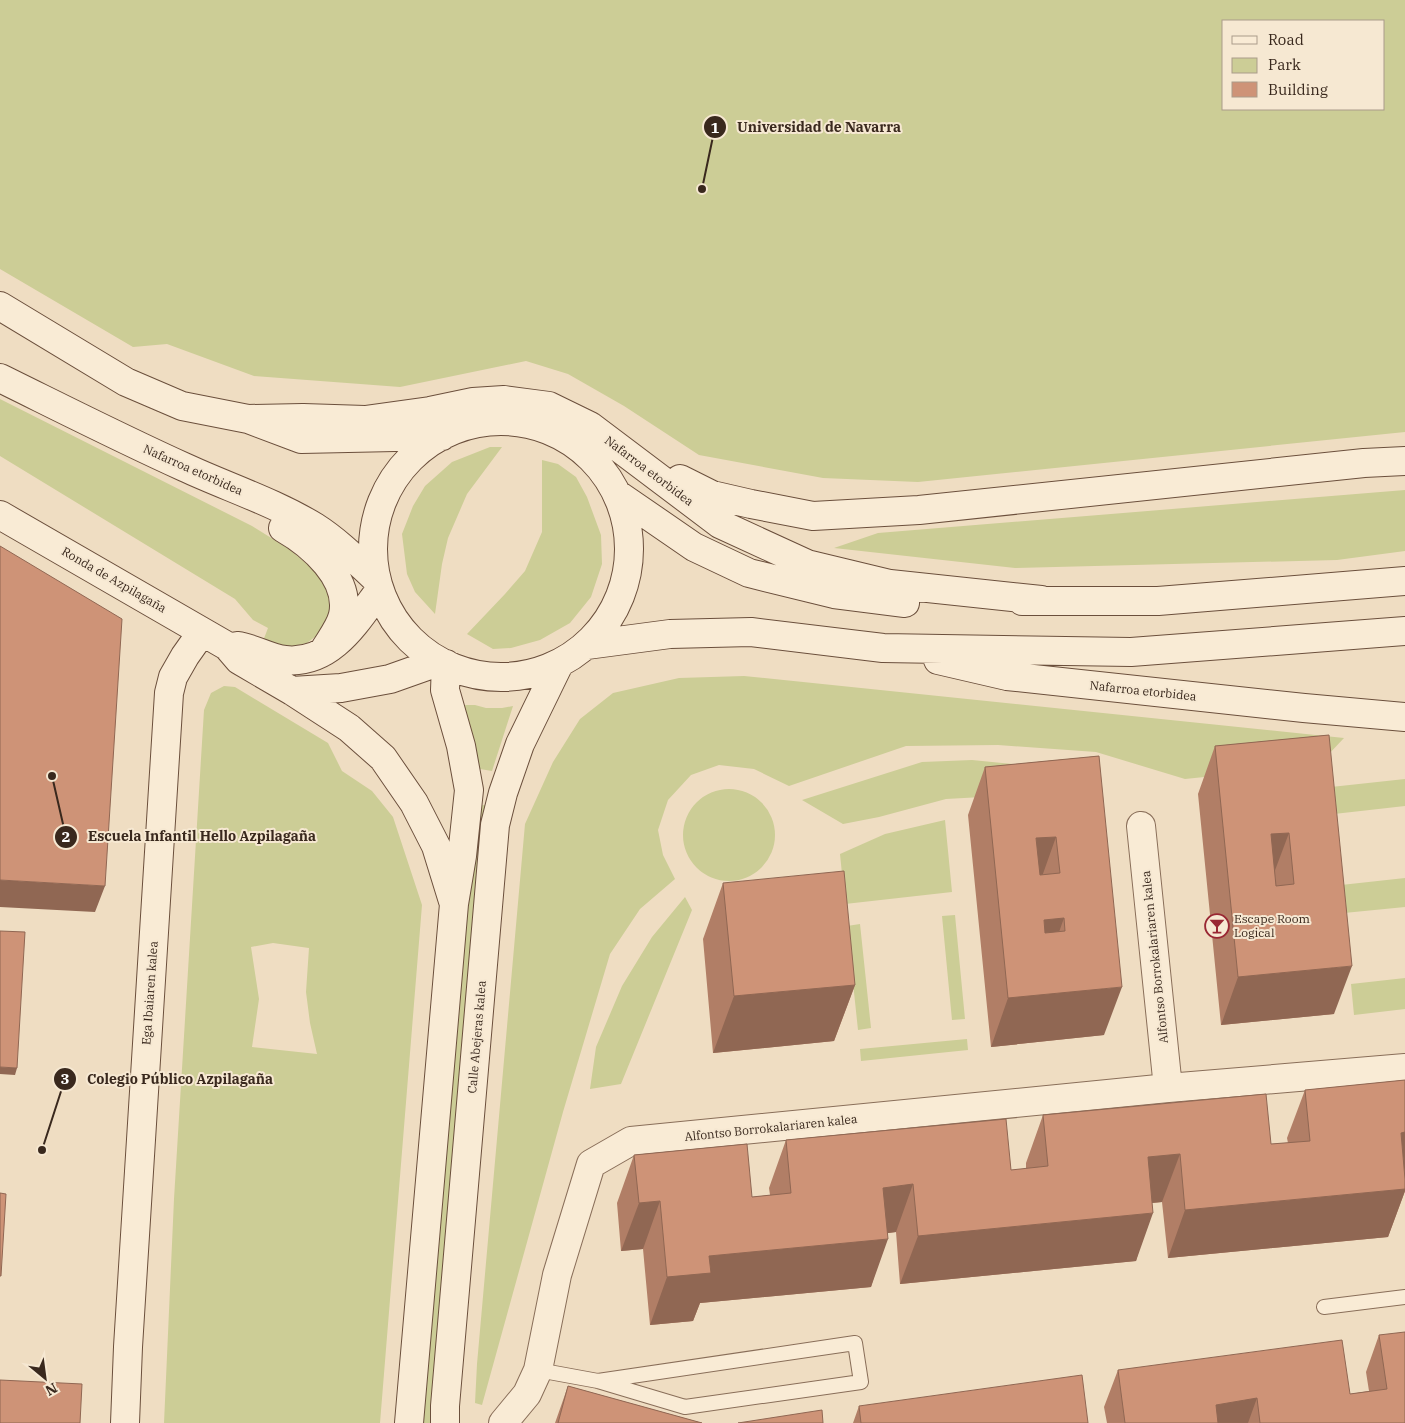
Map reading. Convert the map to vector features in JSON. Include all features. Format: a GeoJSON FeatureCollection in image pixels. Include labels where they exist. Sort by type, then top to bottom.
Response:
{"type":"FeatureCollection","features":[{"type":"Feature","properties":{"kind":"main road","name":"Nafarroa etorbidea"},"geometry":{"type":"LineString","coordinates":[[0,306],[126,382],[182,406],[248,419],[301,440],[442,436]]}},
{"type":"Feature","properties":{"kind":"main road","name":"Nafarroa etorbidea"},"geometry":{"type":"LineString","coordinates":[[0,378],[184,468],[270,504],[298,518],[326,535],[346,551],[377,584]]}},
{"type":"Feature","properties":{"kind":"main road","name":"Nafarroa etorbidea"},"geometry":{"type":"LineString","coordinates":[[248,419],[365,420],[430,411],[473,402],[504,400],[549,406],[590,426],[720,524],[807,564],[890,584],[1041,600]]}},
{"type":"Feature","properties":{"kind":"main road"},"geometry":{"type":"LineString","coordinates":[[506,419],[541,427],[574,444],[603,470],[617,494],[626,518],[629,544],[626,578],[612,614],[587,645],[559,664],[519,676],[497,678],[477,676],[442,663],[413,643],[393,619],[377,584],[373,536],[384,496],[408,461],[442,436],[477,423],[506,419]]}},
{"type":"Feature","properties":{"kind":"main road"},"geometry":{"type":"LineString","coordinates":[[619,449],[712,495],[813,516],[920,510],[1405,461]]}},
{"type":"Feature","properties":{"kind":"main road"},"geometry":{"type":"LineString","coordinates":[[184,468],[228,500],[302,539],[333,572],[340,587],[344,607],[338,627],[323,652]]}},
{"type":"Feature","properties":{"kind":"main road","name":"Nafarroa etorbidea"},"geometry":{"type":"LineString","coordinates":[[617,494],[694,547],[750,573],[834,594],[925,605],[1041,600],[1158,601],[1405,581]]}},
{"type":"Feature","properties":{"kind":"main road","name":"Ronda de Azpilagaña"},"geometry":{"type":"LineString","coordinates":[[0,514],[227,646],[239,660],[292,691],[349,728],[383,758],[414,803],[436,846],[454,904]]}},
{"type":"Feature","properties":{"kind":"main road","name":"Ronda de Azpilagaña"},"geometry":{"type":"LineString","coordinates":[[227,646],[246,647],[274,658],[296,661],[314,656],[330,648],[343,638],[377,584]]}},
{"type":"Feature","properties":{"kind":"main road","name":"Nafarroa etorbidea"},"geometry":{"type":"LineString","coordinates":[[883,648],[1132,652],[1405,631]]}},
{"type":"Feature","properties":{"kind":"main road","name":"Ega Ibaiaren kalea"},"geometry":{"type":"LineString","coordinates":[[125,1423],[128,1347],[169,693],[173,677],[202,632]]}},
{"type":"Feature","properties":{"kind":"main road","name":"Nafarroa etorbidea"},"geometry":{"type":"LineString","coordinates":[[587,645],[670,634],[751,632],[883,648],[1007,676],[1405,717]]}},
{"type":"Feature","properties":{"kind":"main road"},"geometry":{"type":"LineString","coordinates":[[292,691],[341,688],[390,679],[442,663]]}},
{"type":"Feature","properties":{"kind":"main road"},"geometry":{"type":"LineString","coordinates":[[409,1423],[454,904],[462,856],[469,790],[460,746],[445,690],[442,663]]}},
{"type":"Feature","properties":{"kind":"main road","name":"Calle Abejeras kalea"},"geometry":{"type":"LineString","coordinates":[[445,1423],[495,825],[503,793],[520,744],[559,664]]}},
{"type":"Feature","properties":{"kind":"main road","name":"Alfontso Borrokalariaren kalea"},"geometry":{"type":"LineString","coordinates":[[1141,826],[1168,1088]]}},
{"type":"Feature","properties":{"kind":"main road","name":"Alfontso Borrokalariaren kalea"},"geometry":{"type":"LineString","coordinates":[[503,1423],[527,1394],[538,1370],[557,1275],[591,1164],[631,1141],[1168,1088],[1405,1068]]}},
{"type":"Feature","properties":{"kind":"lane"},"geometry":{"type":"LineString","coordinates":[[1324,1307],[1405,1297]]}},
{"type":"Feature","properties":{"kind":"lane"},"geometry":{"type":"LineString","coordinates":[[538,1370],[598,1382],[685,1407],[861,1382],[855,1343],[598,1382]]}},
{"type":"Feature","properties":{"kind":"green space"},"geometry":{"type":"Polygon","coordinates":[[[0,0],[1405,0],[1405,432],[918,482],[823,478],[699,455],[624,406],[568,374],[526,361],[400,387],[254,376],[167,344],[133,347],[0,269],[0,0]]]}},
{"type":"Feature","properties":{"kind":"green space"},"geometry":{"type":"Polygon","coordinates":[[[0,399],[252,526],[289,549],[319,574],[333,603],[325,629],[307,643],[281,649],[263,641],[268,628],[253,620],[235,599],[0,456],[0,399]]]}},
{"type":"Feature","properties":{"kind":"green space"},"geometry":{"type":"Polygon","coordinates":[[[490,447],[502,447],[467,494],[448,538],[442,564],[435,614],[415,592],[407,574],[402,534],[413,506],[425,486],[452,462],[490,447]]]}},
{"type":"Feature","properties":{"kind":"green space"},"geometry":{"type":"Polygon","coordinates":[[[542,460],[558,464],[576,477],[587,497],[601,535],[602,564],[591,597],[570,623],[540,640],[511,648],[493,649],[467,634],[525,571],[542,532],[542,460]]]}},
{"type":"Feature","properties":{"kind":"green space"},"geometry":{"type":"Polygon","coordinates":[[[1405,490],[1405,551],[1337,560],[1015,568],[834,548],[878,533],[1405,490]]]}},
{"type":"Feature","properties":{"kind":"green space"},"geometry":{"type":"Polygon","coordinates":[[[744,676],[1344,738],[1327,756],[1301,767],[1185,779],[1096,752],[998,745],[906,746],[789,786],[754,769],[719,765],[691,775],[668,800],[658,830],[663,855],[675,879],[640,909],[610,954],[563,1112],[482,1405],[475,1403],[525,824],[553,762],[580,719],[613,693],[679,678],[744,676]]]}},
{"type":"Feature","properties":{"kind":"green space"},"geometry":{"type":"Polygon","coordinates":[[[224,686],[235,687],[328,743],[342,771],[372,791],[393,817],[422,905],[380,1423],[164,1423],[174,1199],[204,710],[211,693],[224,686]],[[273,943],[251,947],[259,999],[252,1047],[317,1054],[306,992],[309,948],[273,943]]]}},
{"type":"Feature","properties":{"kind":"green space"},"geometry":{"type":"Polygon","coordinates":[[[462,705],[475,705],[486,708],[513,706],[492,771],[480,769],[468,719],[462,705]]]}},
{"type":"Feature","properties":{"kind":"green space"},"geometry":{"type":"Polygon","coordinates":[[[972,760],[1082,771],[1052,793],[946,799],[879,817],[843,824],[802,800],[922,762],[972,760]]]}},
{"type":"Feature","properties":{"kind":"green space"},"geometry":{"type":"Polygon","coordinates":[[[1405,779],[1405,806],[1334,814],[1331,787],[1405,779]]]}},
{"type":"Feature","properties":{"kind":"green space"},"geometry":{"type":"Polygon","coordinates":[[[729,789],[747,792],[762,802],[772,817],[775,835],[772,853],[762,868],[747,878],[729,881],[711,878],[696,868],[686,853],[683,835],[686,817],[696,802],[711,792],[729,789]]]}},
{"type":"Feature","properties":{"kind":"green space"},"geometry":{"type":"Polygon","coordinates":[[[485,805],[433,1423],[422,1423],[475,806],[485,805]]]}},
{"type":"Feature","properties":{"kind":"green space"},"geometry":{"type":"Polygon","coordinates":[[[945,820],[952,892],[845,904],[840,854],[885,834],[945,820]]]}},
{"type":"Feature","properties":{"kind":"green space"},"geometry":{"type":"Polygon","coordinates":[[[1405,878],[1405,907],[1344,913],[1341,885],[1405,878]]]}},
{"type":"Feature","properties":{"kind":"green space"},"geometry":{"type":"Polygon","coordinates":[[[685,897],[692,910],[621,1084],[590,1089],[596,1047],[622,986],[652,937],[685,897]]]}},
{"type":"Feature","properties":{"kind":"green space"},"geometry":{"type":"Polygon","coordinates":[[[955,915],[965,1019],[952,1020],[942,916],[955,915]]]}},
{"type":"Feature","properties":{"kind":"green space"},"geometry":{"type":"Polygon","coordinates":[[[860,924],[871,1028],[858,1030],[847,926],[860,924]]]}},
{"type":"Feature","properties":{"kind":"green space"},"geometry":{"type":"Polygon","coordinates":[[[1405,978],[1405,1009],[1354,1015],[1351,984],[1405,978]]]}},
{"type":"Feature","properties":{"kind":"green space"},"geometry":{"type":"Polygon","coordinates":[[[967,1039],[968,1050],[861,1061],[860,1049],[967,1039]]]}},
{"type":"Feature","properties":{"kind":"building"},"geometry":{"type":"Polygon","coordinates":[[[0,546],[122,619],[105,886],[0,880],[0,546]]]}},
{"type":"Feature","properties":{"kind":"building"},"geometry":{"type":"Polygon","coordinates":[[[1329,735],[1352,966],[1238,977],[1215,746],[1329,735]],[[1289,833],[1271,834],[1276,886],[1294,884],[1289,833]]]}},
{"type":"Feature","properties":{"kind":"building"},"geometry":{"type":"Polygon","coordinates":[[[1099,756],[1122,987],[1008,998],[985,767],[1099,756]],[[1056,837],[1036,838],[1040,875],[1060,873],[1056,837]],[[1064,918],[1044,920],[1045,933],[1065,931],[1064,918]]]}},
{"type":"Feature","properties":{"kind":"building"},"geometry":{"type":"Polygon","coordinates":[[[844,871],[855,985],[734,996],[723,883],[844,871]]]}},
{"type":"Feature","properties":{"kind":"building"},"geometry":{"type":"Polygon","coordinates":[[[0,931],[25,932],[17,1068],[0,1067],[0,931]]]}},
{"type":"Feature","properties":{"kind":"building"},"geometry":{"type":"Polygon","coordinates":[[[1405,1080],[1405,1132],[1401,1133],[1405,1189],[1185,1210],[1180,1154],[1148,1157],[1153,1213],[918,1236],[913,1184],[883,1188],[888,1239],[709,1256],[711,1273],[667,1277],[660,1201],[639,1203],[634,1155],[747,1144],[752,1197],[791,1193],[786,1140],[1006,1119],[1011,1170],[1048,1166],[1043,1115],[1266,1094],[1271,1144],[1310,1141],[1305,1090],[1405,1080]]]}},
{"type":"Feature","properties":{"kind":"building"},"geometry":{"type":"Polygon","coordinates":[[[0,1193],[6,1194],[1,1276],[0,1276],[0,1193]]]}},
{"type":"Feature","properties":{"kind":"building"},"geometry":{"type":"Polygon","coordinates":[[[1405,1332],[1405,1423],[1260,1423],[1257,1398],[1216,1405],[1218,1423],[1125,1423],[1118,1370],[1342,1340],[1350,1394],[1387,1389],[1379,1335],[1405,1332]]]}},
{"type":"Feature","properties":{"kind":"building"},"geometry":{"type":"Polygon","coordinates":[[[1082,1375],[1088,1423],[861,1423],[859,1406],[1082,1375]]]}},
{"type":"Feature","properties":{"kind":"building"},"geometry":{"type":"Polygon","coordinates":[[[0,1380],[82,1384],[80,1423],[0,1423],[0,1380]]]}},
{"type":"Feature","properties":{"kind":"building"},"geometry":{"type":"Polygon","coordinates":[[[568,1386],[702,1423],[558,1423],[568,1386]]]}},
{"type":"Feature","properties":{"kind":"building"},"geometry":{"type":"Polygon","coordinates":[[[822,1410],[823,1423],[738,1423],[822,1410]]]}},
{"type":"Feature","properties":{"kind":"place","name":"Universidad de Navarra"},"geometry":{"type":"Point","coordinates":[702,189]}},
{"type":"Feature","properties":{"kind":"place","name":"Escuela Infantil Hello Azpilagaña"},"geometry":{"type":"Point","coordinates":[52,776]}},
{"type":"Feature","properties":{"kind":"place","name":"Escape Room Logical"},"geometry":{"type":"Point","coordinates":[1217,926]}},
{"type":"Feature","properties":{"kind":"place","name":"Colegio Público Azpilagaña"},"geometry":{"type":"Point","coordinates":[42,1150]}}]}
